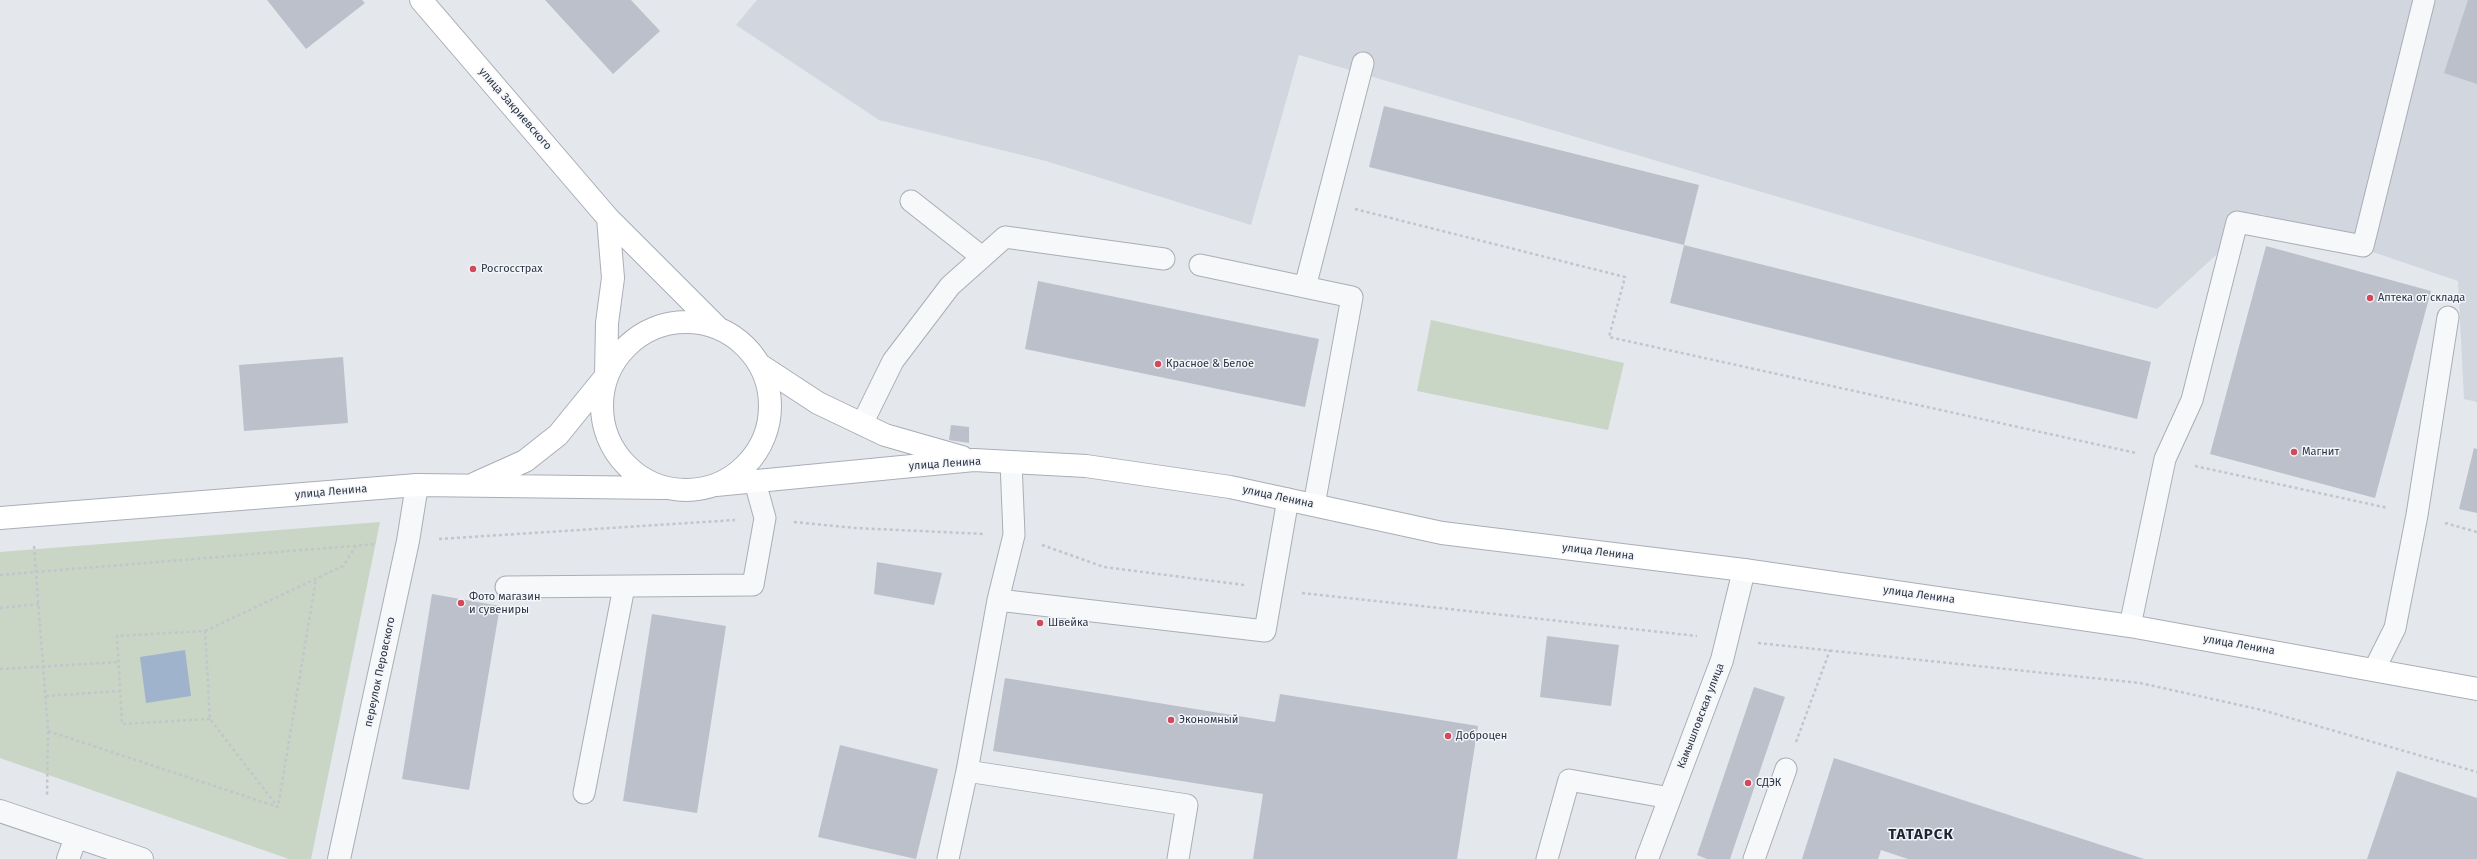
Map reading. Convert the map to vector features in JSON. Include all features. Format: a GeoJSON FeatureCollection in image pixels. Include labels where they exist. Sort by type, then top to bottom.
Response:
{"type":"FeatureCollection","features":[{"type":"Feature","properties":{"kind":"main road","name":"улица Закриевского"},"geometry":{"type":"LineString","coordinates":[[421,0],[608,218],[718,328]]}},
{"type":"Feature","properties":{"kind":"main road"},"geometry":{"type":"LineString","coordinates":[[416,485],[477,483],[525,461],[558,435],[606,376],[606,323],[613,278],[608,218]]}},
{"type":"Feature","properties":{"kind":"main road","name":"улица Ленина"},"geometry":{"type":"LineString","coordinates":[[664,488],[638,476],[618,457],[605,432],[600,404],[606,376],[620,353],[640,335],[671,324],[691,322],[718,328],[742,343],[760,365],[770,392],[769,421],[759,449],[741,471],[716,486]]}},
{"type":"Feature","properties":{"kind":"main road"},"geometry":{"type":"LineString","coordinates":[[760,365],[818,403],[885,435],[974,460]]}},
{"type":"Feature","properties":{"kind":"main road","name":"улица Ленина"},"geometry":{"type":"LineString","coordinates":[[0,518],[416,485],[664,488],[690,491],[716,486],[974,460],[1086,466],[1230,487],[1442,533],[1744,570],[2130,626],[2477,689]]}},
{"type":"Feature","properties":{"kind":"street","name":"переулок Перовского"},"geometry":{"type":"LineString","coordinates":[[339,859],[408,541],[416,485]]}},
{"type":"Feature","properties":{"kind":"street","name":"Камышловская улица"},"geometry":{"type":"LineString","coordinates":[[1647,859],[1722,660],[1744,570]]}},
{"type":"Feature","properties":{"kind":"street"},"geometry":{"type":"LineString","coordinates":[[0,811],[142,859]]}},
{"type":"Feature","properties":{"kind":"street"},"geometry":{"type":"LineString","coordinates":[[68,859],[76,837]]}},
{"type":"Feature","properties":{"kind":"lane"},"geometry":{"type":"LineString","coordinates":[[2130,626],[2166,459],[2192,400],[2237,222],[2363,246],[2424,0]]}},
{"type":"Feature","properties":{"kind":"lane"},"geometry":{"type":"LineString","coordinates":[[1305,287],[1363,63]]}},
{"type":"Feature","properties":{"kind":"lane"},"geometry":{"type":"LineString","coordinates":[[911,201],[982,257]]}},
{"type":"Feature","properties":{"kind":"lane"},"geometry":{"type":"LineString","coordinates":[[862,424],[894,361],[950,286],[1005,236],[1164,259]]}},
{"type":"Feature","properties":{"kind":"lane"},"geometry":{"type":"LineString","coordinates":[[1200,266],[1352,297],[1314,505]]}},
{"type":"Feature","properties":{"kind":"lane"},"geometry":{"type":"LineString","coordinates":[[2374,670],[2395,628],[2417,515],[2448,317]]}},
{"type":"Feature","properties":{"kind":"lane"},"geometry":{"type":"LineString","coordinates":[[948,859],[967,771],[998,600],[1014,535],[1011,462]]}},
{"type":"Feature","properties":{"kind":"lane"},"geometry":{"type":"LineString","coordinates":[[506,586],[624,587],[753,585],[765,518],[755,482]]}},
{"type":"Feature","properties":{"kind":"lane"},"geometry":{"type":"LineString","coordinates":[[998,600],[1265,631],[1288,500]]}},
{"type":"Feature","properties":{"kind":"lane"},"geometry":{"type":"LineString","coordinates":[[584,793],[624,587]]}},
{"type":"Feature","properties":{"kind":"lane"},"geometry":{"type":"LineString","coordinates":[[1754,859],[1786,769]]}},
{"type":"Feature","properties":{"kind":"lane"},"geometry":{"type":"LineString","coordinates":[[967,771],[1187,805],[1178,859]]}},
{"type":"Feature","properties":{"kind":"lane"},"geometry":{"type":"LineString","coordinates":[[1547,859],[1569,780],[1670,798]]}},
{"type":"Feature","properties":{"kind":"path"},"geometry":{"type":"LineString","coordinates":[[1327,202],[1624,277],[1609,336],[2417,515],[2477,532]]}},
{"type":"Feature","properties":{"kind":"path"},"geometry":{"type":"LineString","coordinates":[[30,516],[39,604],[48,731],[47,827]]}},
{"type":"Feature","properties":{"kind":"path"},"geometry":{"type":"LineString","coordinates":[[210,719],[122,724],[117,636],[205,631],[343,566],[356,546]]}},
{"type":"Feature","properties":{"kind":"path"},"geometry":{"type":"LineString","coordinates":[[278,807],[316,579]]}},
{"type":"Feature","properties":{"kind":"path"},"geometry":{"type":"LineString","coordinates":[[0,608],[39,604]]}},
{"type":"Feature","properties":{"kind":"path"},"geometry":{"type":"LineString","coordinates":[[205,631],[210,719],[278,807]]}},
{"type":"Feature","properties":{"kind":"path"},"geometry":{"type":"LineString","coordinates":[[1786,769],[1830,650]]}},
{"type":"Feature","properties":{"kind":"path"},"geometry":{"type":"LineString","coordinates":[[0,669],[118,662]]}},
{"type":"Feature","properties":{"kind":"path"},"geometry":{"type":"LineString","coordinates":[[46,696],[120,691]]}},
{"type":"Feature","properties":{"kind":"path"},"geometry":{"type":"LineString","coordinates":[[48,731],[278,807]]}},
{"type":"Feature","properties":{"kind":"shaded area"},"geometry":{"type":"Polygon","coordinates":[[[757,0],[2477,0],[2477,402],[2464,399],[2458,281],[2261,214],[2157,309],[1299,55],[1251,225],[1046,161],[879,120],[736,25],[757,0]]]}},
{"type":"Feature","properties":{"kind":"green space"},"geometry":{"type":"Polygon","coordinates":[[[1431,320],[1624,363],[1608,430],[1417,391],[1431,320]]]}},
{"type":"Feature","properties":{"kind":"green space"},"geometry":{"type":"Polygon","coordinates":[[[380,522],[311,859],[289,859],[0,758],[0,552],[380,522]]]}},
{"type":"Feature","properties":{"kind":"water"},"geometry":{"type":"Polygon","coordinates":[[[185,650],[191,696],[146,703],[140,657],[185,650]]]}},
{"type":"Feature","properties":{"kind":"building"},"geometry":{"type":"Polygon","coordinates":[[[267,0],[362,0],[365,3],[306,49],[267,0]]]}},
{"type":"Feature","properties":{"kind":"building"},"geometry":{"type":"Polygon","coordinates":[[[545,0],[631,0],[660,31],[613,74],[545,0]]]}},
{"type":"Feature","properties":{"kind":"building"},"geometry":{"type":"Polygon","coordinates":[[[2468,0],[2477,0],[2477,84],[2444,73],[2468,0]]]}},
{"type":"Feature","properties":{"kind":"building"},"geometry":{"type":"Polygon","coordinates":[[[1384,106],[1699,185],[1684,245],[1369,167],[1384,106]]]}},
{"type":"Feature","properties":{"kind":"building"},"geometry":{"type":"Polygon","coordinates":[[[1684,245],[2151,362],[2137,419],[1670,303],[1684,245]]]}},
{"type":"Feature","properties":{"kind":"building"},"geometry":{"type":"Polygon","coordinates":[[[2266,246],[2431,291],[2375,498],[2210,454],[2266,246]]]}},
{"type":"Feature","properties":{"kind":"building"},"geometry":{"type":"Polygon","coordinates":[[[1038,281],[1319,339],[1305,407],[1025,349],[1038,281]]]}},
{"type":"Feature","properties":{"kind":"building"},"geometry":{"type":"Polygon","coordinates":[[[343,357],[348,423],[244,431],[239,365],[343,357]]]}},
{"type":"Feature","properties":{"kind":"building"},"geometry":{"type":"Polygon","coordinates":[[[951,425],[969,427],[969,443],[949,440],[951,425]]]}},
{"type":"Feature","properties":{"kind":"building"},"geometry":{"type":"Polygon","coordinates":[[[2474,448],[2477,449],[2477,513],[2459,509],[2474,448]]]}},
{"type":"Feature","properties":{"kind":"building"},"geometry":{"type":"Polygon","coordinates":[[[877,562],[942,573],[934,605],[874,594],[877,562]]]}},
{"type":"Feature","properties":{"kind":"building"},"geometry":{"type":"Polygon","coordinates":[[[432,594],[500,606],[469,790],[402,779],[432,594]]]}},
{"type":"Feature","properties":{"kind":"building"},"geometry":{"type":"Polygon","coordinates":[[[652,614],[726,626],[697,813],[623,801],[652,614]]]}},
{"type":"Feature","properties":{"kind":"building"},"geometry":{"type":"Polygon","coordinates":[[[1547,636],[1619,645],[1611,706],[1540,697],[1547,636]]]}},
{"type":"Feature","properties":{"kind":"building"},"geometry":{"type":"Polygon","coordinates":[[[1005,678],[1275,722],[1280,694],[1478,726],[1457,859],[1253,859],[1263,794],[993,751],[1005,678]]]}},
{"type":"Feature","properties":{"kind":"building"},"geometry":{"type":"Polygon","coordinates":[[[1754,687],[1785,697],[1730,859],[1707,859],[1697,855],[1754,687]]]}},
{"type":"Feature","properties":{"kind":"building"},"geometry":{"type":"Polygon","coordinates":[[[840,745],[938,769],[916,859],[818,837],[840,745]]]}},
{"type":"Feature","properties":{"kind":"building"},"geometry":{"type":"Polygon","coordinates":[[[1834,758],[2144,859],[1908,859],[1881,850],[1878,859],[1802,859],[1834,758]]]}},
{"type":"Feature","properties":{"kind":"building"},"geometry":{"type":"Polygon","coordinates":[[[2397,771],[2477,798],[2477,859],[2367,859],[2397,771]]]}},
{"type":"Feature","properties":{"kind":"place","name":"Росгосстрах"},"geometry":{"type":"Point","coordinates":[473,269]}},
{"type":"Feature","properties":{"kind":"place","name":"Аптека от склада"},"geometry":{"type":"Point","coordinates":[2370,298]}},
{"type":"Feature","properties":{"kind":"place","name":"Красное & Белое"},"geometry":{"type":"Point","coordinates":[1158,364]}},
{"type":"Feature","properties":{"kind":"place","name":"Магнит"},"geometry":{"type":"Point","coordinates":[2294,452]}},
{"type":"Feature","properties":{"kind":"place","name":"Фото магазин и сувениры"},"geometry":{"type":"Point","coordinates":[461,603]}},
{"type":"Feature","properties":{"kind":"place","name":"Швейка"},"geometry":{"type":"Point","coordinates":[1040,623]}},
{"type":"Feature","properties":{"kind":"place","name":"Экономный"},"geometry":{"type":"Point","coordinates":[1171,720]}},
{"type":"Feature","properties":{"kind":"place","name":"Доброцен"},"geometry":{"type":"Point","coordinates":[1448,736]}},
{"type":"Feature","properties":{"kind":"place","name":"СДЭК"},"geometry":{"type":"Point","coordinates":[1748,783]}},
{"type":"Feature","properties":{"kind":"district","name":"ТАТАРСК"},"geometry":{"type":"Point","coordinates":[1921,835]}}]}
